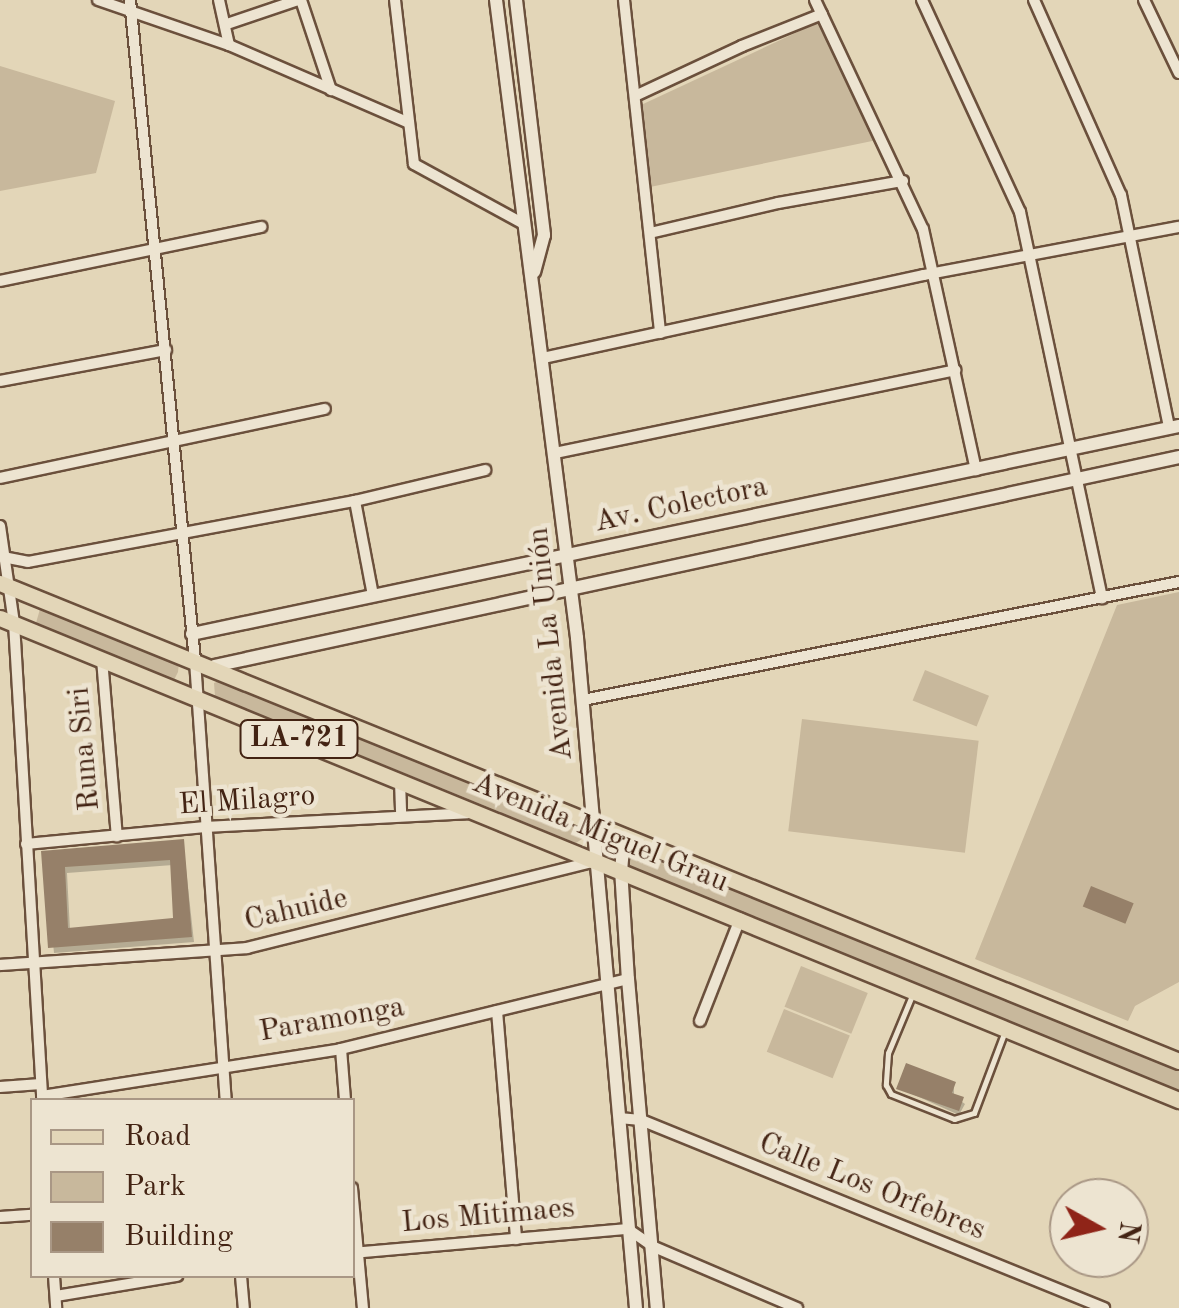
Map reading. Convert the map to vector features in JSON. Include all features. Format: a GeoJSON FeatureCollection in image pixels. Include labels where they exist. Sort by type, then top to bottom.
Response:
{"type":"FeatureCollection","features":[{"type":"Feature","properties":{"kind":"main road","name":"Avenida Miguel Grau"},"geometry":{"type":"LineString","coordinates":[[5,585],[214,666],[1179,1061]]}},
{"type":"Feature","properties":{"kind":"main road","name":"Avenida Miguel Grau"},"geometry":{"type":"LineString","coordinates":[[7,621],[1179,1100]]}},
{"type":"Feature","properties":{"kind":"street"},"geometry":{"type":"LineString","coordinates":[[98,0],[132,6],[409,123]]}},
{"type":"Feature","properties":{"kind":"street"},"geometry":{"type":"LineString","coordinates":[[219,0],[229,46]]}},
{"type":"Feature","properties":{"kind":"street"},"geometry":{"type":"LineString","coordinates":[[227,24],[300,0],[331,90]]}},
{"type":"Feature","properties":{"kind":"street"},"geometry":{"type":"LineString","coordinates":[[387,0],[400,50]]}},
{"type":"Feature","properties":{"kind":"street"},"geometry":{"type":"LineString","coordinates":[[395,0],[414,164],[522,223]]}},
{"type":"Feature","properties":{"kind":"street","name":"Avenida La Unión"},"geometry":{"type":"LineString","coordinates":[[496,0],[571,590],[636,1308]]}},
{"type":"Feature","properties":{"kind":"street","name":"Avenida La Unión"},"geometry":{"type":"LineString","coordinates":[[516,0],[544,235],[533,274]]}},
{"type":"Feature","properties":{"kind":"street"},"geometry":{"type":"LineString","coordinates":[[624,0],[660,333]]}},
{"type":"Feature","properties":{"kind":"street"},"geometry":{"type":"LineString","coordinates":[[815,0],[923,228],[976,470]]}},
{"type":"Feature","properties":{"kind":"street"},"geometry":{"type":"LineString","coordinates":[[922,0],[1011,185],[1073,448],[1102,598]]}},
{"type":"Feature","properties":{"kind":"street"},"geometry":{"type":"LineString","coordinates":[[1034,0],[1113,170],[1174,427]]}},
{"type":"Feature","properties":{"kind":"street"},"geometry":{"type":"LineString","coordinates":[[1144,0],[1179,74]]}},
{"type":"Feature","properties":{"kind":"street"},"geometry":{"type":"LineString","coordinates":[[132,6],[195,661],[212,951],[226,1098]]}},
{"type":"Feature","properties":{"kind":"street"},"geometry":{"type":"LineString","coordinates":[[636,96],[822,14]]}},
{"type":"Feature","properties":{"kind":"street"},"geometry":{"type":"LineString","coordinates":[[650,234],[778,203],[903,182]]}},
{"type":"Feature","properties":{"kind":"street"},"geometry":{"type":"LineString","coordinates":[[543,358],[935,272],[1179,227]]}},
{"type":"Feature","properties":{"kind":"street"},"geometry":{"type":"LineString","coordinates":[[0,281],[261,228]]}},
{"type":"Feature","properties":{"kind":"street"},"geometry":{"type":"LineString","coordinates":[[0,381],[166,350]]}},
{"type":"Feature","properties":{"kind":"street"},"geometry":{"type":"LineString","coordinates":[[555,453],[955,370]]}},
{"type":"Feature","properties":{"kind":"street"},"geometry":{"type":"LineString","coordinates":[[0,478],[325,409]]}},
{"type":"Feature","properties":{"kind":"street","name":"Av. Colectora"},"geometry":{"type":"LineString","coordinates":[[192,634],[1174,427]]}},
{"type":"Feature","properties":{"kind":"street","name":"Av. Colectora"},"geometry":{"type":"LineString","coordinates":[[214,666],[1179,457]]}},
{"type":"Feature","properties":{"kind":"street"},"geometry":{"type":"LineString","coordinates":[[3,557],[28,562],[355,501],[485,470]]}},
{"type":"Feature","properties":{"kind":"street"},"geometry":{"type":"LineString","coordinates":[[355,501],[373,595]]}},
{"type":"Feature","properties":{"kind":"street"},"geometry":{"type":"LineString","coordinates":[[0,526],[42,1094]]}},
{"type":"Feature","properties":{"kind":"street"},"geometry":{"type":"LineString","coordinates":[[582,700],[1179,582]]}},
{"type":"Feature","properties":{"kind":"street","name":"Runa Siri"},"geometry":{"type":"LineString","coordinates":[[102,658],[117,836]]}},
{"type":"Feature","properties":{"kind":"street"},"geometry":{"type":"LineString","coordinates":[[400,781],[401,816]]}},
{"type":"Feature","properties":{"kind":"street","name":"El Milagro"},"geometry":{"type":"LineString","coordinates":[[26,844],[205,827],[472,812]]}},
{"type":"Feature","properties":{"kind":"street"},"geometry":{"type":"LineString","coordinates":[[624,837],[628,980],[657,1308]]}},
{"type":"Feature","properties":{"kind":"street","name":"Cahuide"},"geometry":{"type":"LineString","coordinates":[[0,965],[212,951],[296,938],[597,860]]}},
{"type":"Feature","properties":{"kind":"street"},"geometry":{"type":"LineString","coordinates":[[700,1022],[740,918]]}},
{"type":"Feature","properties":{"kind":"street","name":"Paramonga"},"geometry":{"type":"LineString","coordinates":[[0,1088],[42,1094],[341,1049],[628,980]]}},
{"type":"Feature","properties":{"kind":"street"},"geometry":{"type":"LineString","coordinates":[[497,1012],[516,1239]]}},
{"type":"Feature","properties":{"kind":"street"},"geometry":{"type":"LineString","coordinates":[[341,1049],[346,1098]]}},
{"type":"Feature","properties":{"kind":"street","name":"Calle Los Orfebres"},"geometry":{"type":"LineString","coordinates":[[620,1118],[640,1120],[1104,1308]]}},
{"type":"Feature","properties":{"kind":"street"},"geometry":{"type":"LineString","coordinates":[[0,1217],[30,1215]]}},
{"type":"Feature","properties":{"kind":"street"},"geometry":{"type":"LineString","coordinates":[[628,1229],[652,1246],[797,1308]]}},
{"type":"Feature","properties":{"kind":"street","name":"Los Mitimaes"},"geometry":{"type":"LineString","coordinates":[[355,1252],[628,1229]]}},
{"type":"Feature","properties":{"kind":"street"},"geometry":{"type":"LineString","coordinates":[[355,1252],[362,1308]]}},
{"type":"Feature","properties":{"kind":"street"},"geometry":{"type":"LineString","coordinates":[[56,1302],[168,1278]]}},
{"type":"Feature","properties":{"kind":"street"},"geometry":{"type":"LineString","coordinates":[[241,1278],[244,1308]]}},
{"type":"Feature","properties":{"kind":"lane"},"geometry":{"type":"LineString","coordinates":[[914,990],[888,1053],[886,1085],[891,1094],[954,1119],[974,1113],[1006,1028]]}},
{"type":"Feature","properties":{"kind":"green space"},"geometry":{"type":"Polygon","coordinates":[[[819,22],[877,140],[650,187],[641,105],[819,22]]]}},
{"type":"Feature","properties":{"kind":"green space"},"geometry":{"type":"Polygon","coordinates":[[[0,66],[115,101],[96,173],[0,191],[0,66]]]}},
{"type":"Feature","properties":{"kind":"green space"},"geometry":{"type":"Polygon","coordinates":[[[1179,592],[1179,982],[1135,1006],[1128,1021],[975,959],[1117,605],[1179,592]]]}},
{"type":"Feature","properties":{"kind":"green space"},"geometry":{"type":"Polygon","coordinates":[[[40,609],[179,662],[178,672],[174,680],[36,623],[40,609]]]}},
{"type":"Feature","properties":{"kind":"green space"},"geometry":{"type":"Polygon","coordinates":[[[925,670],[989,696],[977,726],[913,701],[925,670]]]}},
{"type":"Feature","properties":{"kind":"green space"},"geometry":{"type":"Polygon","coordinates":[[[224,679],[581,822],[582,839],[576,843],[215,696],[214,683],[224,679]]]}},
{"type":"Feature","properties":{"kind":"green space"},"geometry":{"type":"Polygon","coordinates":[[[802,719],[979,741],[965,853],[788,831],[802,719]]]}},
{"type":"Feature","properties":{"kind":"green space"},"geometry":{"type":"Polygon","coordinates":[[[638,850],[1179,1068],[1179,1094],[627,867],[627,855],[638,850]]]}},
{"type":"Feature","properties":{"kind":"green space"},"geometry":{"type":"Polygon","coordinates":[[[801,966],[868,993],[851,1034],[785,1007],[801,966]]]}},
{"type":"Feature","properties":{"kind":"green space"},"geometry":{"type":"Polygon","coordinates":[[[784,1009],[850,1036],[833,1078],[767,1052],[784,1009]]]}},
{"type":"Feature","properties":{"kind":"building"},"geometry":{"type":"Polygon","coordinates":[[[184,839],[192,937],[48,948],[41,851],[184,839]],[[170,860],[65,867],[68,928],[173,918],[170,860]]]}},
{"type":"Feature","properties":{"kind":"building"},"geometry":{"type":"Polygon","coordinates":[[[1091,886],[1134,903],[1125,924],[1083,906],[1091,886]]]}},
{"type":"Feature","properties":{"kind":"building"},"geometry":{"type":"Polygon","coordinates":[[[906,1063],[956,1082],[952,1093],[964,1097],[959,1111],[896,1089],[906,1063]]]}}]}
